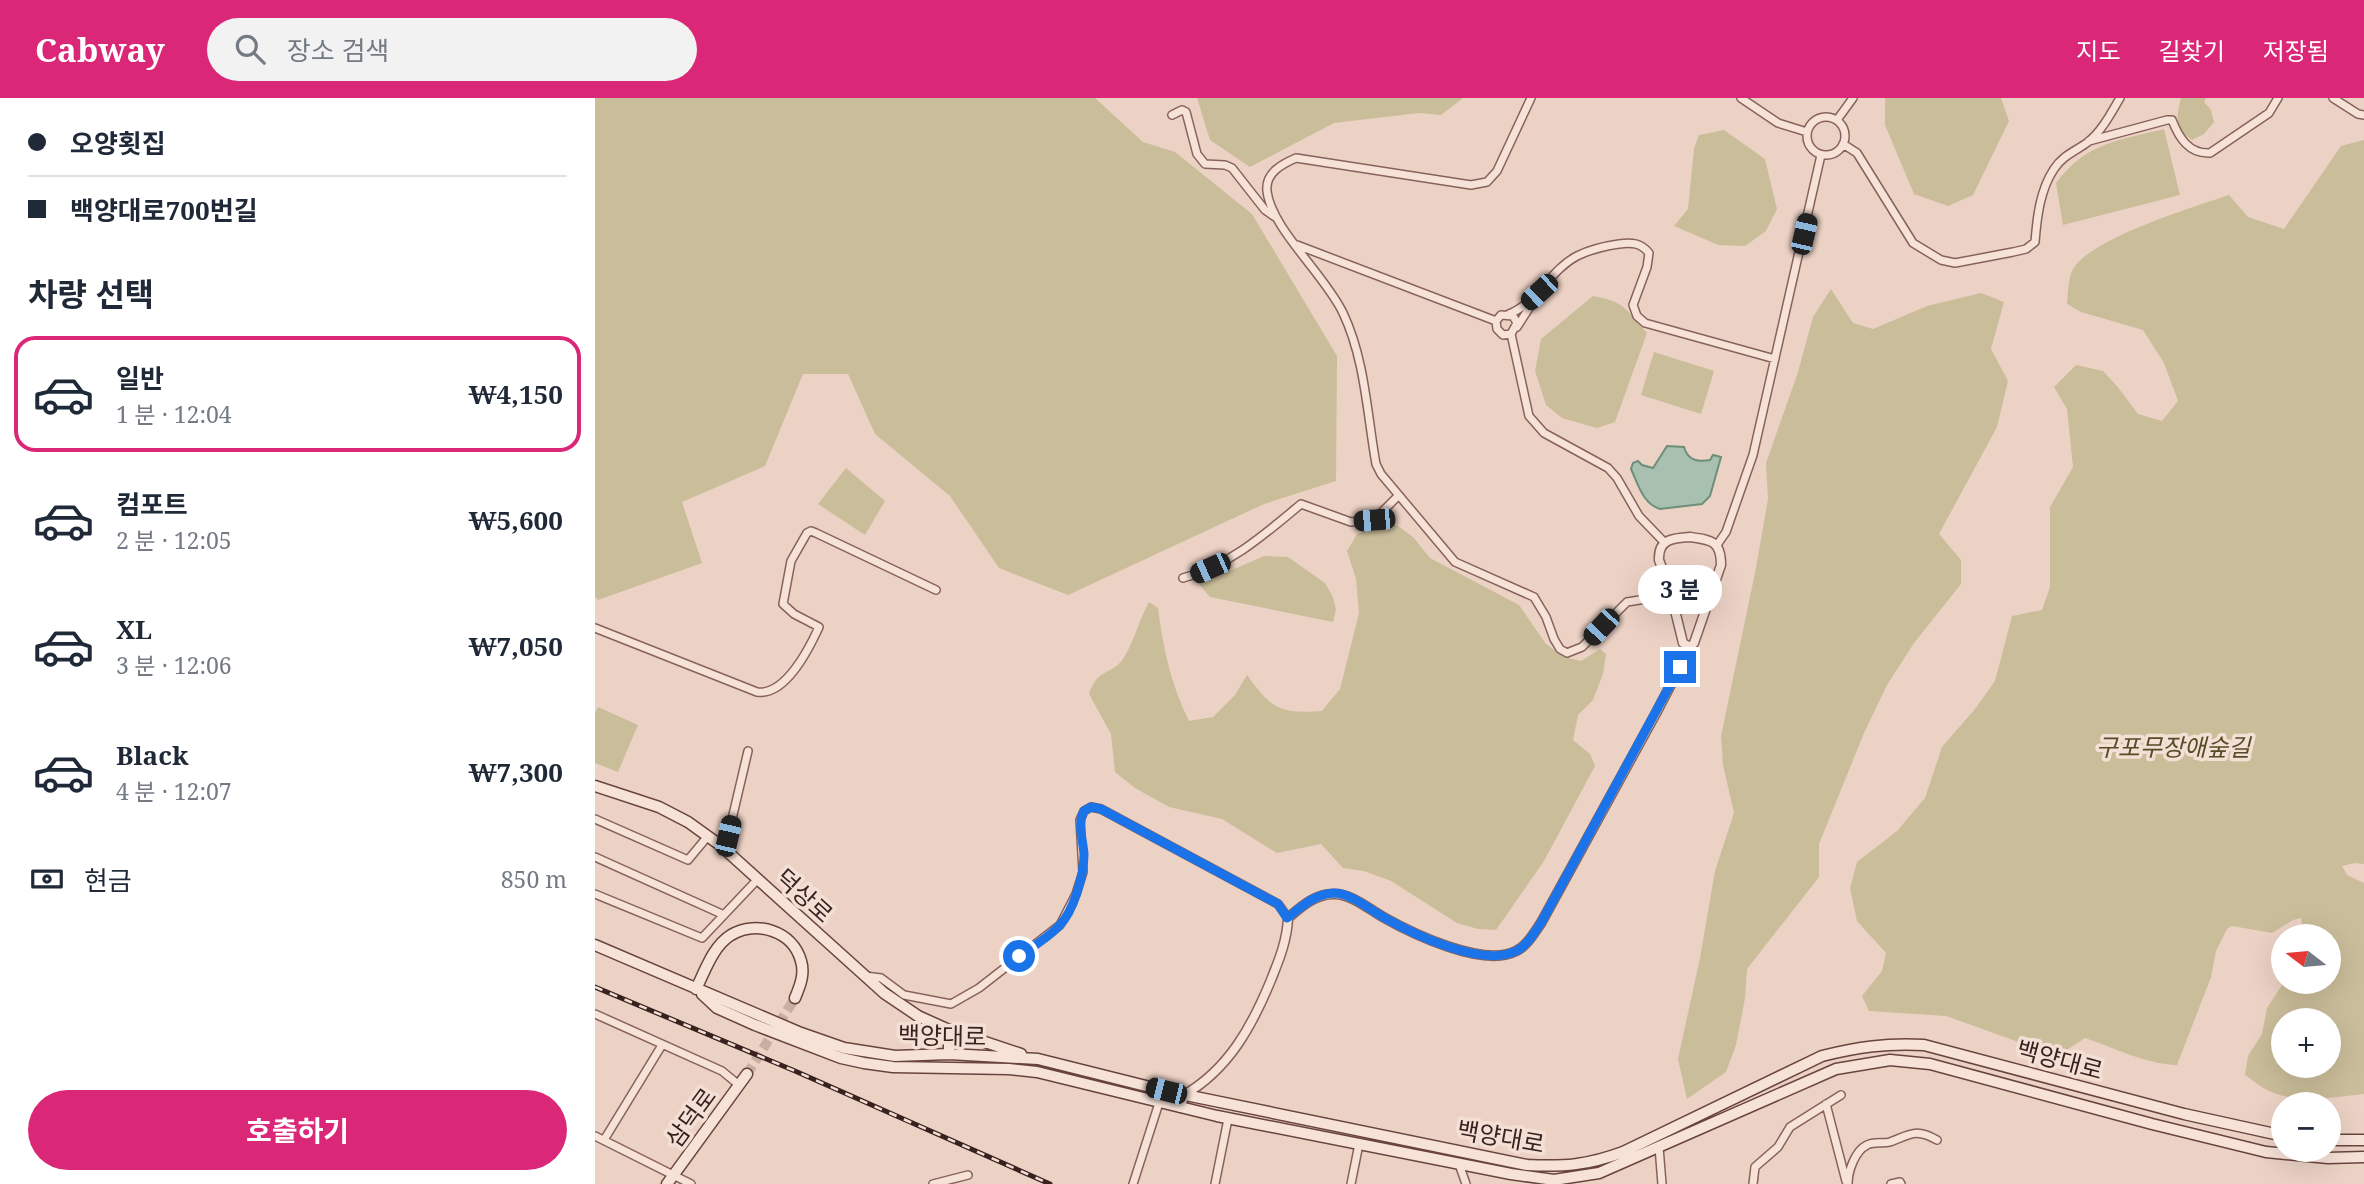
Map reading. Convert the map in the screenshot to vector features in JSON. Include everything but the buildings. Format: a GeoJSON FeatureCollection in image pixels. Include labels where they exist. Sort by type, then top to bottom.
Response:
{"type":"FeatureCollection","features":[{"type":"Feature","properties":{"kind":"main road","name":"덕상로"},"geometry":{"type":"LineString","coordinates":[[595,786],[676,814],[708,836],[896,1003],[949,1030],[1038,1059]]}},
{"type":"Feature","properties":{"kind":"main road"},"geometry":{"type":"LineString","coordinates":[[696,989],[716,950],[724,941],[740,932],[762,928],[782,935],[797,951],[802,971],[795,998]]}},
{"type":"Feature","properties":{"kind":"main road","name":"백양대로"},"geometry":{"type":"LineString","coordinates":[[595,945],[843,1048],[895,1056],[949,1054],[1038,1059],[1184,1095],[1527,1165],[1560,1167],[1593,1163],[1623,1152],[1822,1056],[1856,1047],[1887,1043],[1924,1045],[2184,1114],[2271,1133]]}},
{"type":"Feature","properties":{"kind":"main road","name":"백양대로"},"geometry":{"type":"LineString","coordinates":[[696,989],[717,1008],[841,1058],[893,1067],[1037,1072],[1228,1119],[1553,1182],[1599,1173],[1836,1069],[1890,1060],[1930,1064],[2266,1152],[2328,1158],[2364,1157]]}},
{"type":"Feature","properties":{"kind":"main road"},"geometry":{"type":"LineString","coordinates":[[949,1030],[949,1054]]}},
{"type":"Feature","properties":{"kind":"main road","name":"삼덕로"},"geometry":{"type":"LineString","coordinates":[[670,1180],[747,1074]]}},
{"type":"Feature","properties":{"kind":"main road"},"geometry":{"type":"LineString","coordinates":[[2341,1140],[2364,1140]]}},
{"type":"Feature","properties":{"kind":"main road"},"geometry":{"type":"LineString","coordinates":[[1553,1182],[1560,1167]]}},
{"type":"Feature","properties":{"kind":"street"},"geometry":{"type":"LineString","coordinates":[[1275,217],[1266,187],[1270,176],[1283,163],[1296,158],[1471,185],[1487,183],[1497,171],[1531,98]]}},
{"type":"Feature","properties":{"kind":"street"},"geometry":{"type":"LineString","coordinates":[[1741,98],[1778,123],[1807,132]]}},
{"type":"Feature","properties":{"kind":"street"},"geometry":{"type":"LineString","coordinates":[[1837,120],[1853,98]]}},
{"type":"Feature","properties":{"kind":"street"},"geometry":{"type":"LineString","coordinates":[[2089,141],[2108,120],[2120,98]]}},
{"type":"Feature","properties":{"kind":"street"},"geometry":{"type":"LineString","coordinates":[[1843,144],[1857,153],[1913,243],[1941,260],[1955,263],[2013,253],[2026,249],[2035,242],[2045,186],[2054,168],[2069,153],[2089,141],[2172,120],[2181,140],[2188,147],[2201,153],[2210,153],[2269,113],[2278,98]]}},
{"type":"Feature","properties":{"kind":"street"},"geometry":{"type":"LineString","coordinates":[[2333,98],[2364,115]]}},
{"type":"Feature","properties":{"kind":"street"},"geometry":{"type":"LineString","coordinates":[[1172,115],[1182,110],[1186,112],[1197,154],[1205,163],[1232,168],[1265,210],[1275,217],[1341,309],[1352,334],[1376,464],[1398,496],[1455,562],[1534,597],[1546,617],[1554,639],[1560,649],[1567,653],[1582,647],[1627,602],[1658,597],[1670,590]]}},
{"type":"Feature","properties":{"kind":"street"},"geometry":{"type":"LineString","coordinates":[[1830,117],[1837,120],[1845,132],[1843,144],[1836,152],[1821,155],[1809,146],[1807,132],[1815,119],[1830,117]]}},
{"type":"Feature","properties":{"kind":"street"},"geometry":{"type":"LineString","coordinates":[[1717,545],[1726,531],[1753,455],[1821,155]]}},
{"type":"Feature","properties":{"kind":"street"},"geometry":{"type":"LineString","coordinates":[[1496,321],[1501,315],[1509,314],[1523,306],[1576,257],[1614,244],[1629,242],[1643,245],[1649,253],[1647,267],[1633,305],[1637,316],[1645,323],[1775,359]]}},
{"type":"Feature","properties":{"kind":"street"},"geometry":{"type":"LineString","coordinates":[[1296,245],[1496,321]]}},
{"type":"Feature","properties":{"kind":"street"},"geometry":{"type":"LineString","coordinates":[[1496,321],[1499,333],[1514,331],[1539,292]]}},
{"type":"Feature","properties":{"kind":"street"},"geometry":{"type":"LineString","coordinates":[[1509,314],[1516,319],[1514,331],[1529,416],[1544,433],[1608,468],[1617,478],[1639,516],[1664,542]]}},
{"type":"Feature","properties":{"kind":"street"},"geometry":{"type":"LineString","coordinates":[[1183,578],[1226,561],[1301,504],[1351,522],[1374,520],[1398,496]]}},
{"type":"Feature","properties":{"kind":"street"},"geometry":{"type":"LineString","coordinates":[[595,628],[757,692],[769,692],[784,682],[813,641],[819,627],[794,614],[783,604],[788,572],[801,540],[811,531],[936,590]]}},
{"type":"Feature","properties":{"kind":"street"},"geometry":{"type":"LineString","coordinates":[[1181,1108],[1184,1095],[1200,1086],[1224,1063],[1243,1039],[1278,963],[1287,937],[1287,918],[1314,899],[1334,893],[1350,898],[1392,922],[1472,955],[1501,956],[1519,950],[1541,923],[1656,713],[1680,667],[1687,647],[1694,643],[1721,565],[1721,554],[1717,545],[1708,539],[1690,537],[1672,538],[1664,542],[1658,552],[1683,643],[1687,647]]}},
{"type":"Feature","properties":{"kind":"street"},"geometry":{"type":"LineString","coordinates":[[720,845],[728,836],[748,751]]}},
{"type":"Feature","properties":{"kind":"street","name":"덕상로"},"geometry":{"type":"LineString","coordinates":[[863,975],[881,978],[904,995],[951,1004],[979,988],[1060,925],[1076,894],[1083,872],[1084,851],[1080,820],[1084,811],[1091,807],[1101,809],[1278,904],[1287,918]]}},
{"type":"Feature","properties":{"kind":"street"},"geometry":{"type":"LineString","coordinates":[[595,819],[688,860],[708,836]]}},
{"type":"Feature","properties":{"kind":"street"},"geometry":{"type":"LineString","coordinates":[[595,857],[724,915]]}},
{"type":"Feature","properties":{"kind":"street"},"geometry":{"type":"LineString","coordinates":[[595,894],[702,938],[757,880]]}},
{"type":"Feature","properties":{"kind":"street"},"geometry":{"type":"LineString","coordinates":[[595,1014],[722,1071],[740,1085]]}},
{"type":"Feature","properties":{"kind":"street"},"geometry":{"type":"LineString","coordinates":[[604,1140],[662,1045]]}},
{"type":"Feature","properties":{"kind":"street"},"geometry":{"type":"LineString","coordinates":[[1753,1184],[1755,1167],[1778,1147],[1790,1126],[1841,1095]]}},
{"type":"Feature","properties":{"kind":"street"},"geometry":{"type":"LineString","coordinates":[[1133,1184],[1159,1103]]}},
{"type":"Feature","properties":{"kind":"street"},"geometry":{"type":"LineString","coordinates":[[1826,1104],[1848,1184]]}},
{"type":"Feature","properties":{"kind":"street"},"geometry":{"type":"LineString","coordinates":[[1215,1184],[1228,1119]]}},
{"type":"Feature","properties":{"kind":"street"},"geometry":{"type":"LineString","coordinates":[[1848,1184],[1851,1166],[1858,1153],[1868,1144],[1884,1143],[1917,1132],[1937,1140]]}},
{"type":"Feature","properties":{"kind":"street"},"geometry":{"type":"LineString","coordinates":[[595,1136],[670,1180],[691,1184]]}},
{"type":"Feature","properties":{"kind":"street"},"geometry":{"type":"LineString","coordinates":[[1351,1184],[1359,1144]]}},
{"type":"Feature","properties":{"kind":"street"},"geometry":{"type":"LineString","coordinates":[[1659,1147],[1662,1184]]}},
{"type":"Feature","properties":{"kind":"street","name":"백양대로"},"geometry":{"type":"LineString","coordinates":[[1459,1164],[1466,1184]]}},
{"type":"Feature","properties":{"kind":"street"},"geometry":{"type":"LineString","coordinates":[[933,1184],[968,1175]]}},
{"type":"Feature","properties":{"kind":"street"},"geometry":{"type":"LineString","coordinates":[[1891,1184],[1901,1184]]}},
{"type":"Feature","properties":{"kind":"green space"},"geometry":{"type":"Polygon","coordinates":[[[595,98],[1095,98],[1143,142],[1175,152],[1252,214],[1337,356],[1336,481],[1264,504],[1068,595],[999,568],[950,496],[875,434],[848,374],[803,374],[765,466],[682,502],[702,563],[598,600],[595,597],[595,98]]]}},
{"type":"Feature","properties":{"kind":"green space"},"geometry":{"type":"Polygon","coordinates":[[[1197,98],[1463,98],[1441,115],[1419,113],[1334,123],[1250,167],[1210,140],[1197,98]]]}},
{"type":"Feature","properties":{"kind":"green space"},"geometry":{"type":"Polygon","coordinates":[[[1885,98],[2001,98],[2009,121],[1973,195],[1948,206],[1914,194],[1885,125],[1885,98]]]}},
{"type":"Feature","properties":{"kind":"green space"},"geometry":{"type":"Polygon","coordinates":[[[2181,98],[2206,98],[2204,102],[2211,110],[2214,122],[2204,134],[2192,140],[2179,127],[2181,98]]]}},
{"type":"Feature","properties":{"kind":"green space"},"geometry":{"type":"Polygon","coordinates":[[[2164,129],[2180,195],[2063,225],[2056,183],[2068,169],[2091,151],[2104,145],[2164,129]]]}},
{"type":"Feature","properties":{"kind":"green space"},"geometry":{"type":"Polygon","coordinates":[[[1724,130],[1765,159],[1777,209],[1766,231],[1745,246],[1718,245],[1674,226],[1688,209],[1694,149],[1699,135],[1724,130]]]}},
{"type":"Feature","properties":{"kind":"green space","name":"구포무장애숲길"},"geometry":{"type":"Polygon","coordinates":[[[2364,140],[2364,864],[2342,866],[2347,875],[2364,883],[2364,1094],[2341,1097],[2341,1092],[2271,1092],[2245,1075],[2248,1056],[2262,1034],[2267,1008],[2276,994],[2341,994],[2341,924],[2302,924],[2301,918],[2287,924],[2271,924],[2271,933],[2232,926],[2227,929],[2216,951],[2211,977],[2177,1065],[2142,1059],[2085,1038],[2058,1056],[1946,1016],[1869,1011],[1862,996],[1882,971],[1886,953],[1857,921],[1850,888],[1857,862],[1897,831],[1925,798],[1942,747],[1995,681],[2012,616],[2042,610],[2050,587],[2050,507],[2073,467],[2067,409],[2054,387],[2076,365],[2103,371],[2138,414],[2162,421],[2178,401],[2164,363],[2143,330],[2081,312],[2067,304],[2072,271],[2098,247],[2119,236],[2229,195],[2248,217],[2284,229],[2341,146],[2364,140]]]}},
{"type":"Feature","properties":{"kind":"green space"},"geometry":{"type":"Polygon","coordinates":[[[1831,289],[1853,323],[1873,329],[1927,306],[1981,293],[2004,302],[1991,349],[2008,381],[1997,427],[1939,534],[1961,560],[1961,584],[1914,643],[1887,685],[1864,733],[1819,844],[1819,877],[1747,969],[1745,998],[1736,1045],[1726,1072],[1687,1099],[1678,1059],[1715,871],[1734,813],[1723,765],[1721,736],[1768,499],[1766,463],[1798,372],[1813,317],[1831,289]]]}},
{"type":"Feature","properties":{"kind":"green space"},"geometry":{"type":"Polygon","coordinates":[[[1593,296],[1619,304],[1647,333],[1615,422],[1597,428],[1562,418],[1546,405],[1535,371],[1541,339],[1593,296]]]}},
{"type":"Feature","properties":{"kind":"green space"},"geometry":{"type":"Polygon","coordinates":[[[1654,352],[1714,371],[1701,414],[1641,395],[1654,352]]]}},
{"type":"Feature","properties":{"kind":"green space"},"geometry":{"type":"Polygon","coordinates":[[[846,468],[885,501],[865,535],[818,504],[846,468]]]}},
{"type":"Feature","properties":{"kind":"green space"},"geometry":{"type":"Polygon","coordinates":[[[1387,522],[1413,537],[1430,558],[1519,605],[1546,644],[1564,657],[1581,661],[1600,649],[1606,654],[1603,674],[1593,700],[1578,715],[1573,740],[1590,754],[1595,766],[1544,861],[1496,930],[1478,929],[1457,923],[1391,881],[1364,871],[1343,868],[1321,844],[1277,853],[1222,819],[1169,807],[1135,788],[1115,772],[1111,734],[1089,694],[1096,680],[1123,659],[1149,602],[1158,608],[1169,666],[1189,721],[1213,717],[1235,695],[1247,675],[1263,695],[1278,707],[1296,711],[1322,711],[1340,689],[1359,613],[1356,579],[1347,551],[1357,534],[1387,522]]]}},
{"type":"Feature","properties":{"kind":"green space"},"geometry":{"type":"Polygon","coordinates":[[[1264,556],[1288,557],[1325,583],[1336,609],[1333,622],[1210,597],[1197,582],[1264,556]]]}},
{"type":"Feature","properties":{"kind":"green space"},"geometry":{"type":"Polygon","coordinates":[[[598,707],[638,725],[618,772],[595,763],[595,713],[598,707]]]}},
{"type":"Feature","properties":{"kind":"shaded area"},"geometry":{"type":"Polygon","coordinates":[[[1667,446],[1684,447],[1691,458],[1698,460],[1710,460],[1713,455],[1721,457],[1710,496],[1702,504],[1660,509],[1649,503],[1642,493],[1631,469],[1633,463],[1638,461],[1653,468],[1667,446]]]}},
{"type":"Feature","properties":{"kind":"tunnel"},"geometry":{"type":"LineString","coordinates":[[747,1074],[795,998]]}},
{"type":"Feature","properties":{"kind":"railway"},"geometry":{"type":"LineString","coordinates":[[595,987],[795,1071],[1050,1184]]}},
{"type":"Feature","properties":{"kind":"route"},"geometry":{"type":"LineString","coordinates":[[1019,956],[1060,925],[1076,894],[1083,872],[1084,851],[1080,820],[1084,811],[1091,807],[1101,809],[1278,904],[1287,918],[1306,903],[1334,893],[1350,898],[1392,922],[1472,955],[1501,956],[1519,950],[1541,923],[1680,667]]}}]}
